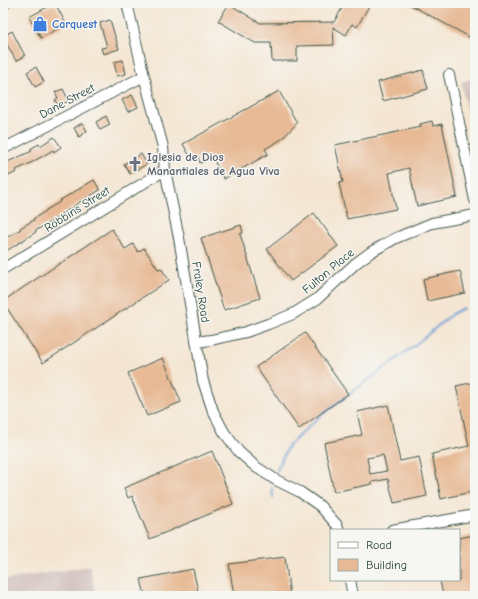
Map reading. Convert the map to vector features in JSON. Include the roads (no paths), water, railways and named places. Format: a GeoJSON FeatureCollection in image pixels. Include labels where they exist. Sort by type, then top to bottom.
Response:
{"type":"FeatureCollection","features":[{"type":"Feature","properties":{"kind":"street","name":"Fraley Road"},"geometry":{"type":"LineString","coordinates":[[127,3],[163,148],[164,170],[179,238],[203,381],[213,411],[224,432],[240,452],[256,467],[276,480],[300,492],[320,506],[337,525],[339,529]]}},
{"type":"Feature","properties":{"kind":"street"},"geometry":{"type":"LineString","coordinates":[[449,75],[475,200]]}},
{"type":"Feature","properties":{"kind":"street","name":"Dane Street"},"geometry":{"type":"LineString","coordinates":[[3,149],[144,76]]}},
{"type":"Feature","properties":{"kind":"street","name":"Robbins Street"},"geometry":{"type":"LineString","coordinates":[[3,269],[164,170]]}},
{"type":"Feature","properties":{"kind":"street","name":"Fulton Place"},"geometry":{"type":"LineString","coordinates":[[196,342],[246,332],[293,314],[317,299],[356,263],[396,238],[432,223],[475,215]]}},
{"type":"Feature","properties":{"kind":"street"},"geometry":{"type":"LineString","coordinates":[[398,529],[475,515]]}},
{"type":"Feature","properties":{"kind":"street"},"geometry":{"type":"LineString","coordinates":[[350,581],[353,596]]}},
{"type":"Feature","properties":{"kind":"waterway"},"geometry":{"type":"LineString","coordinates":[[277,470],[288,446],[319,417],[415,345],[452,314],[463,308]]}},
{"type":"Feature","properties":{"kind":"waterway"},"geometry":{"type":"LineString","coordinates":[[272,488],[273,497]]}},
{"type":"Feature","properties":{"kind":"place","name":"Carquest"},"geometry":{"type":"Point","coordinates":[40,24]}},
{"type":"Feature","properties":{"kind":"place","name":"Iglesia de Dios Manantiales de Agua Viva"},"geometry":{"type":"Point","coordinates":[135,164]}}]}
